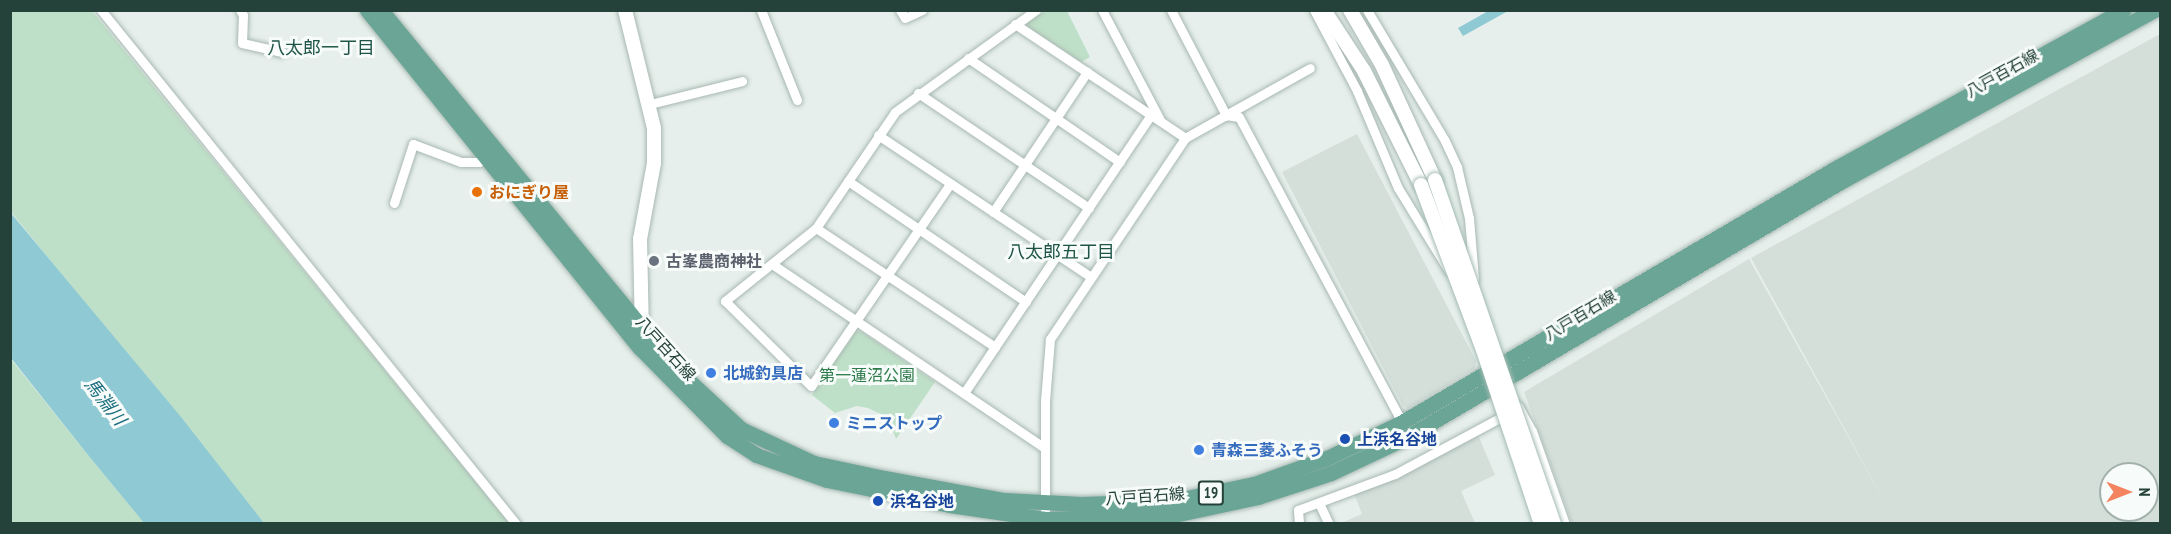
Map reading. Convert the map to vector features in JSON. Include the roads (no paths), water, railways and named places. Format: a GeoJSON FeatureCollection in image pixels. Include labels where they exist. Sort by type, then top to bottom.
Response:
{"type":"FeatureCollection","features":[{"type":"Feature","properties":{"kind":"main road","name":"八戸百石線"},"geometry":{"type":"LineString","coordinates":[[367,10],[640,348],[704,418],[756,455],[827,480],[950,505],[1045,521],[1174,513],[1258,497],[1331,473],[1407,437],[1842,181],[2154,10]]}},
{"type":"Feature","properties":{"kind":"main road","name":"八戸百石線"},"geometry":{"type":"LineString","coordinates":[[381,10],[642,330],[696,391],[741,429],[814,463],[884,478],[1004,500],[1174,513],[1327,458],[1402,422],[1836,168],[2123,10]]}},
{"type":"Feature","properties":{"kind":"street"},"geometry":{"type":"LineString","coordinates":[[101,10],[516,524]]}},
{"type":"Feature","properties":{"kind":"street"},"geometry":{"type":"LineString","coordinates":[[240,10],[243,15],[242,43],[282,52]]}},
{"type":"Feature","properties":{"kind":"street"},"geometry":{"type":"LineString","coordinates":[[625,10],[650,104],[654,163],[639,238],[642,330],[640,348]]}},
{"type":"Feature","properties":{"kind":"street"},"geometry":{"type":"LineString","coordinates":[[761,10],[797,100]]}},
{"type":"Feature","properties":{"kind":"street"},"geometry":{"type":"LineString","coordinates":[[900,10],[905,18],[922,10]]}},
{"type":"Feature","properties":{"kind":"street"},"geometry":{"type":"LineString","coordinates":[[950,184],[811,386],[725,301],[816,228],[840,199],[848,181],[895,112],[918,93],[1036,10]]}},
{"type":"Feature","properties":{"kind":"street"},"geometry":{"type":"LineString","coordinates":[[1102,10],[1160,121]]}},
{"type":"Feature","properties":{"kind":"street"},"geometry":{"type":"LineString","coordinates":[[1171,10],[1226,115]]}},
{"type":"Feature","properties":{"kind":"street"},"geometry":{"type":"LineString","coordinates":[[1314,10],[1357,91],[1398,188],[1479,323],[1500,383],[1502,416],[1536,524]]}},
{"type":"Feature","properties":{"kind":"street"},"geometry":{"type":"LineString","coordinates":[[1324,10],[1364,71],[1420,185],[1483,350],[1541,524]]}},
{"type":"Feature","properties":{"kind":"street"},"geometry":{"type":"LineString","coordinates":[[1350,10],[1382,65],[1435,180],[1554,524]]}},
{"type":"Feature","properties":{"kind":"street"},"geometry":{"type":"LineString","coordinates":[[1367,10],[1445,141],[1460,177],[1469,218],[1479,323]]}},
{"type":"Feature","properties":{"kind":"street"},"geometry":{"type":"LineString","coordinates":[[1015,24],[1185,138]]}},
{"type":"Feature","properties":{"kind":"street"},"geometry":{"type":"LineString","coordinates":[[968,58],[1120,162]]}},
{"type":"Feature","properties":{"kind":"street"},"geometry":{"type":"LineString","coordinates":[[1045,521],[1045,448],[1050,339],[1185,138],[1310,68]]}},
{"type":"Feature","properties":{"kind":"street"},"geometry":{"type":"LineString","coordinates":[[993,212],[1087,72]]}},
{"type":"Feature","properties":{"kind":"street"},"geometry":{"type":"LineString","coordinates":[[650,104],[742,81]]}},
{"type":"Feature","properties":{"kind":"street"},"geometry":{"type":"LineString","coordinates":[[918,93],[1089,208]]}},
{"type":"Feature","properties":{"kind":"street"},"geometry":{"type":"LineString","coordinates":[[964,393],[1151,115]]}},
{"type":"Feature","properties":{"kind":"street"},"geometry":{"type":"LineString","coordinates":[[1226,115],[1239,117],[1402,422]]}},
{"type":"Feature","properties":{"kind":"street"},"geometry":{"type":"LineString","coordinates":[[878,135],[1092,277]]}},
{"type":"Feature","properties":{"kind":"street"},"geometry":{"type":"LineString","coordinates":[[394,203],[413,144],[461,162],[479,162],[485,157]]}},
{"type":"Feature","properties":{"kind":"street"},"geometry":{"type":"LineString","coordinates":[[848,181],[1026,302]]}},
{"type":"Feature","properties":{"kind":"street"},"geometry":{"type":"LineString","coordinates":[[1425,234],[1469,218]]}},
{"type":"Feature","properties":{"kind":"street"},"geometry":{"type":"LineString","coordinates":[[816,228],[995,347]]}},
{"type":"Feature","properties":{"kind":"street"},"geometry":{"type":"LineString","coordinates":[[772,264],[1045,448]]}},
{"type":"Feature","properties":{"kind":"street"},"geometry":{"type":"LineString","coordinates":[[1500,383],[1520,409],[1532,431],[1565,524]]}},
{"type":"Feature","properties":{"kind":"street"},"geometry":{"type":"LineString","coordinates":[[1299,524],[1298,510],[1395,474],[1502,416],[1520,409]]}},
{"type":"Feature","properties":{"kind":"street"},"geometry":{"type":"LineString","coordinates":[[1319,503],[1329,524]]}},
{"type":"Feature","properties":{"kind":"water"},"geometry":{"type":"Polygon","coordinates":[[[1490,10],[1508,11],[1463,36],[1458,28],[1490,10]]]}},
{"type":"Feature","properties":{"kind":"water","name":"馬淵川"},"geometry":{"type":"Polygon","coordinates":[[[10,212],[181,417],[264,523],[144,523],[88,455],[11,358],[10,212]]]}},
{"type":"Feature","properties":{"kind":"place","name":"おにぎり屋"},"geometry":{"type":"Point","coordinates":[477,192]}},
{"type":"Feature","properties":{"kind":"place","name":"古峯農商神社"},"geometry":{"type":"Point","coordinates":[654,261]}},
{"type":"Feature","properties":{"kind":"place","name":"北城釣具店"},"geometry":{"type":"Point","coordinates":[711,373]}},
{"type":"Feature","properties":{"kind":"place","name":"ミニストップ"},"geometry":{"type":"Point","coordinates":[834,423]}},
{"type":"Feature","properties":{"kind":"place","name":"上浜名谷地"},"geometry":{"type":"Point","coordinates":[1345,439]}},
{"type":"Feature","properties":{"kind":"place","name":"青森三菱ふそう"},"geometry":{"type":"Point","coordinates":[1199,450]}},
{"type":"Feature","properties":{"kind":"place","name":"浜名谷地"},"geometry":{"type":"Point","coordinates":[878,501]}},
{"type":"Feature","properties":{"kind":"district","name":"八太郎一丁目"},"geometry":{"type":"Point","coordinates":[321,48]}},
{"type":"Feature","properties":{"kind":"district","name":"八太郎五丁目"},"geometry":{"type":"Point","coordinates":[1061,252]}},
{"type":"Feature","properties":{"kind":"park label","name":"第一蓮沼公園"},"geometry":{"type":"Point","coordinates":[867,375]}}]}
